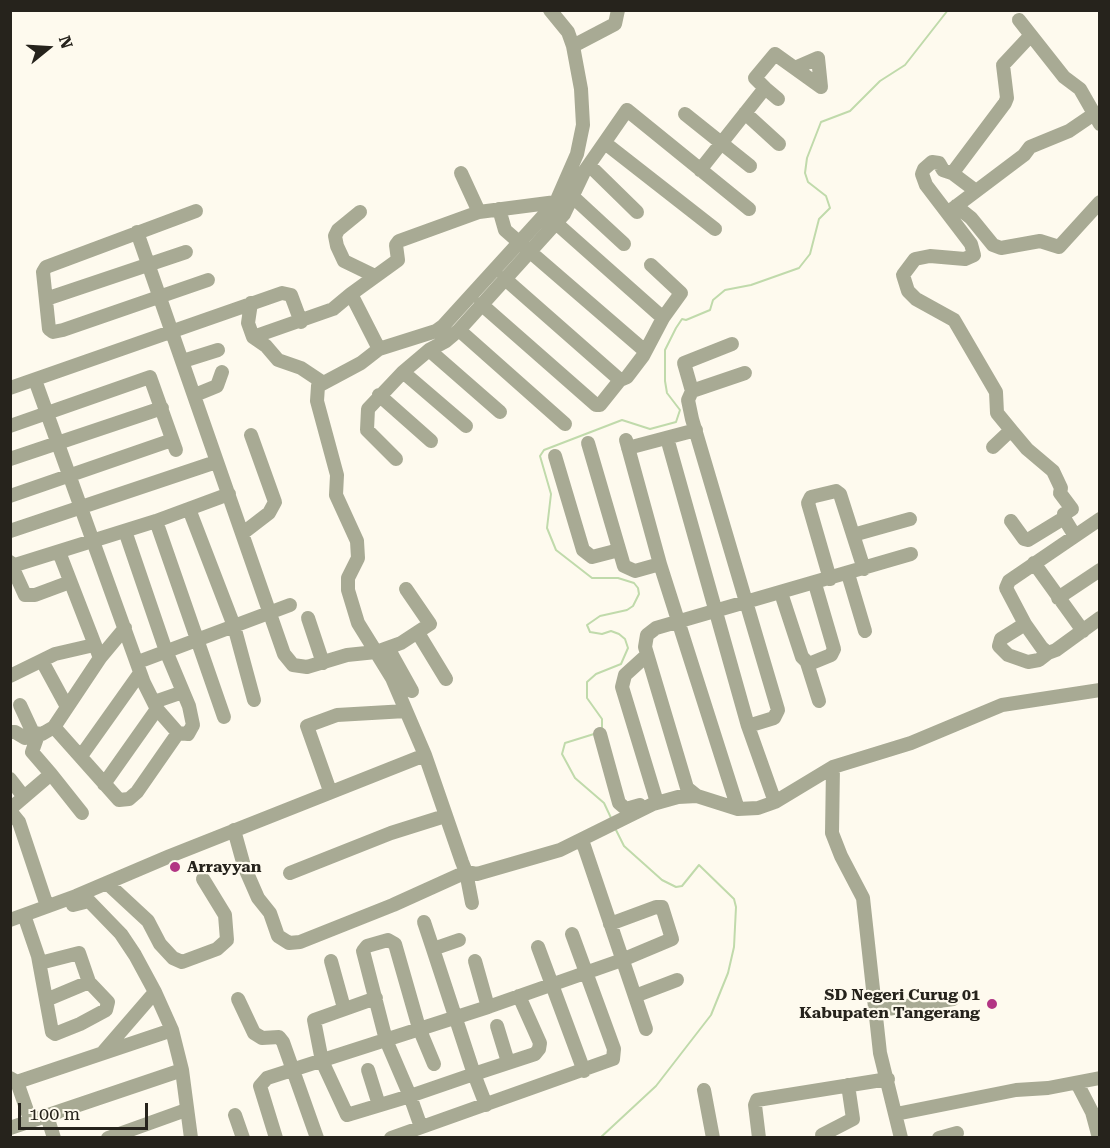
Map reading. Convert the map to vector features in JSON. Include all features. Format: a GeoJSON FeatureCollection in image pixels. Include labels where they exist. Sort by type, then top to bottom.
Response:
{"type":"FeatureCollection","features":[{"type":"Feature","properties":{"kind":"street"},"geometry":{"type":"LineString","coordinates":[[573,46],[615,24],[618,10]]}},
{"type":"Feature","properties":{"kind":"street"},"geometry":{"type":"LineString","coordinates":[[412,691],[382,650],[358,623],[348,590],[348,578],[358,558],[357,541],[336,495],[336,469],[316,392],[321,382],[361,363],[379,349],[436,331],[556,202],[577,154],[583,125],[581,89],[573,46],[568,32],[555,13]]}},
{"type":"Feature","properties":{"kind":"street"},"geometry":{"type":"LineString","coordinates":[[951,209],[1030,147],[1097,119],[1080,89],[1064,77],[1019,20]]}},
{"type":"Feature","properties":{"kind":"street"},"geometry":{"type":"LineString","coordinates":[[952,173],[1005,103],[1003,65],[1030,34]]}},
{"type":"Feature","properties":{"kind":"street"},"geometry":{"type":"LineString","coordinates":[[778,99],[755,78],[775,54],[795,68]]}},
{"type":"Feature","properties":{"kind":"street"},"geometry":{"type":"LineString","coordinates":[[700,170],[765,88]]}},
{"type":"Feature","properties":{"kind":"street"},"geometry":{"type":"LineString","coordinates":[[396,459],[367,430],[368,409],[379,394],[403,372],[429,350],[446,341],[459,330],[564,214],[589,165],[627,110],[748,209]]}},
{"type":"Feature","properties":{"kind":"street"},"geometry":{"type":"LineString","coordinates":[[745,113],[779,144]]}},
{"type":"Feature","properties":{"kind":"street"},"geometry":{"type":"LineString","coordinates":[[685,114],[750,166]]}},
{"type":"Feature","properties":{"kind":"street"},"geometry":{"type":"LineString","coordinates":[[604,143],[715,229]]}},
{"type":"Feature","properties":{"kind":"street"},"geometry":{"type":"LineString","coordinates":[[976,191],[952,173],[944,170],[939,163],[932,162],[924,168],[922,174],[926,185],[951,209],[971,244],[974,255],[965,259],[930,256],[915,259],[903,275],[916,299],[954,320],[996,392],[997,413],[1027,449],[1053,471],[1061,488],[1060,493],[1072,509],[1064,514],[1064,518],[1028,540],[1024,539],[1011,521]]}},
{"type":"Feature","properties":{"kind":"street"},"geometry":{"type":"LineString","coordinates":[[589,165],[637,212]]}},
{"type":"Feature","properties":{"kind":"street"},"geometry":{"type":"LineString","coordinates":[[461,173],[479,212]]}},
{"type":"Feature","properties":{"kind":"street"},"geometry":{"type":"LineString","coordinates":[[573,196],[624,244]]}},
{"type":"Feature","properties":{"kind":"street"},"geometry":{"type":"LineString","coordinates":[[253,337],[333,309],[398,260],[396,245],[399,241],[479,212],[556,202]]}},
{"type":"Feature","properties":{"kind":"street"},"geometry":{"type":"LineString","coordinates":[[951,209],[971,218],[993,245],[1001,248],[1040,241],[1059,247],[1100,202]]}},
{"type":"Feature","properties":{"kind":"street"},"geometry":{"type":"LineString","coordinates":[[499,209],[505,230],[645,351]]}},
{"type":"Feature","properties":{"kind":"street"},"geometry":{"type":"LineString","coordinates":[[196,211],[46,267],[44,272],[48,326],[53,332],[208,280]]}},
{"type":"Feature","properties":{"kind":"street"},"geometry":{"type":"LineString","coordinates":[[360,212],[338,230],[335,236],[337,246],[344,261],[375,276]]}},
{"type":"Feature","properties":{"kind":"street"},"geometry":{"type":"LineString","coordinates":[[556,223],[663,318]]}},
{"type":"Feature","properties":{"kind":"street"},"geometry":{"type":"LineString","coordinates":[[137,232],[195,395],[216,462],[288,661],[299,667],[323,663],[347,655],[382,650],[443,618]]}},
{"type":"Feature","properties":{"kind":"street"},"geometry":{"type":"LineString","coordinates":[[46,299],[186,252]]}},
{"type":"Feature","properties":{"kind":"street"},"geometry":{"type":"LineString","coordinates":[[481,304],[596,405],[600,405],[620,380],[627,377],[681,293],[651,266]]}},
{"type":"Feature","properties":{"kind":"street"},"geometry":{"type":"LineString","coordinates":[[504,278],[620,380]]}},
{"type":"Feature","properties":{"kind":"street"},"geometry":{"type":"LineString","coordinates":[[10,388],[251,303],[288,293],[291,295],[301,322]]}},
{"type":"Feature","properties":{"kind":"street"},"geometry":{"type":"LineString","coordinates":[[351,294],[379,349]]}},
{"type":"Feature","properties":{"kind":"street"},"geometry":{"type":"LineString","coordinates":[[251,303],[248,323],[253,337],[266,346],[278,360],[301,368],[321,382]]}},
{"type":"Feature","properties":{"kind":"street"},"geometry":{"type":"LineString","coordinates":[[459,330],[565,424]]}},
{"type":"Feature","properties":{"kind":"street"},"geometry":{"type":"LineString","coordinates":[[732,344],[684,363],[692,391],[688,400],[696,430],[778,711],[774,718],[748,726]]}},
{"type":"Feature","properties":{"kind":"street"},"geometry":{"type":"LineString","coordinates":[[183,361],[218,350]]}},
{"type":"Feature","properties":{"kind":"street"},"geometry":{"type":"LineString","coordinates":[[429,350],[500,412]]}},
{"type":"Feature","properties":{"kind":"street"},"geometry":{"type":"LineString","coordinates":[[195,395],[217,386],[222,372]]}},
{"type":"Feature","properties":{"kind":"street"},"geometry":{"type":"LineString","coordinates":[[403,372],[466,426]]}},
{"type":"Feature","properties":{"kind":"street"},"geometry":{"type":"LineString","coordinates":[[10,426],[149,373],[174,445],[70,474],[10,496]]}},
{"type":"Feature","properties":{"kind":"street"},"geometry":{"type":"LineString","coordinates":[[692,391],[745,373]]}},
{"type":"Feature","properties":{"kind":"street"},"geometry":{"type":"LineString","coordinates":[[35,380],[139,668],[155,706],[177,733],[188,734],[193,725],[183,692],[166,651],[125,531]]}},
{"type":"Feature","properties":{"kind":"street"},"geometry":{"type":"LineString","coordinates":[[379,394],[431,441]]}},
{"type":"Feature","properties":{"kind":"street"},"geometry":{"type":"LineString","coordinates":[[10,459],[162,408]]}},
{"type":"Feature","properties":{"kind":"street"},"geometry":{"type":"LineString","coordinates":[[696,430],[667,438],[627,444],[660,564],[738,809]]}},
{"type":"Feature","properties":{"kind":"street"},"geometry":{"type":"LineString","coordinates":[[993,447],[1011,430]]}},
{"type":"Feature","properties":{"kind":"street"},"geometry":{"type":"LineString","coordinates":[[243,533],[269,513],[275,502],[251,435]]}},
{"type":"Feature","properties":{"kind":"street"},"geometry":{"type":"LineString","coordinates":[[667,438],[748,726],[775,802]]}},
{"type":"Feature","properties":{"kind":"street"},"geometry":{"type":"LineString","coordinates":[[588,443],[624,566],[628,570],[660,564]]}},
{"type":"Feature","properties":{"kind":"street"},"geometry":{"type":"LineString","coordinates":[[555,456],[583,550],[592,557],[620,550]]}},
{"type":"Feature","properties":{"kind":"street"},"geometry":{"type":"LineString","coordinates":[[10,531],[82,510],[216,462]]}},
{"type":"Feature","properties":{"kind":"street"},"geometry":{"type":"LineString","coordinates":[[830,579],[808,499],[839,492],[864,569]]}},
{"type":"Feature","properties":{"kind":"street"},"geometry":{"type":"LineString","coordinates":[[70,582],[35,595],[25,595],[11,564],[59,552],[125,531],[229,494]]}},
{"type":"Feature","properties":{"kind":"street"},"geometry":{"type":"LineString","coordinates":[[189,509],[234,626],[254,700]]}},
{"type":"Feature","properties":{"kind":"street"},"geometry":{"type":"LineString","coordinates":[[1064,518],[1075,536]]}},
{"type":"Feature","properties":{"kind":"street"},"geometry":{"type":"LineString","coordinates":[[853,535],[910,519]]}},
{"type":"Feature","properties":{"kind":"street"},"geometry":{"type":"LineString","coordinates":[[1048,652],[1025,624],[1006,586],[1009,581],[1034,563],[1100,519]]}},
{"type":"Feature","properties":{"kind":"street"},"geometry":{"type":"LineString","coordinates":[[156,521],[224,717]]}},
{"type":"Feature","properties":{"kind":"street"},"geometry":{"type":"LineString","coordinates":[[59,552],[97,652]]}},
{"type":"Feature","properties":{"kind":"street"},"geometry":{"type":"LineString","coordinates":[[692,792],[647,655],[645,640],[651,631],[911,554]]}},
{"type":"Feature","properties":{"kind":"street"},"geometry":{"type":"LineString","coordinates":[[1034,563],[1083,631]]}},
{"type":"Feature","properties":{"kind":"street"},"geometry":{"type":"LineString","coordinates":[[1058,598],[1100,570]]}},
{"type":"Feature","properties":{"kind":"street"},"geometry":{"type":"LineString","coordinates":[[848,574],[865,631]]}},
{"type":"Feature","properties":{"kind":"street"},"geometry":{"type":"LineString","coordinates":[[807,663],[831,655],[834,649],[815,584]]}},
{"type":"Feature","properties":{"kind":"street"},"geometry":{"type":"LineString","coordinates":[[406,589],[430,624]]}},
{"type":"Feature","properties":{"kind":"street"},"geometry":{"type":"LineString","coordinates":[[781,593],[819,701]]}},
{"type":"Feature","properties":{"kind":"street"},"geometry":{"type":"LineString","coordinates":[[81,756],[139,668],[166,651],[271,614],[290,605]]}},
{"type":"Feature","properties":{"kind":"street"},"geometry":{"type":"LineString","coordinates":[[308,618],[323,663]]}},
{"type":"Feature","properties":{"kind":"street"},"geometry":{"type":"LineString","coordinates":[[1025,624],[1001,639],[999,646],[1008,655],[1028,662],[1039,660],[1100,618]]}},
{"type":"Feature","properties":{"kind":"street"},"geometry":{"type":"LineString","coordinates":[[10,732],[15,732],[25,738],[54,727],[97,652],[125,628]]}},
{"type":"Feature","properties":{"kind":"street"},"geometry":{"type":"LineString","coordinates":[[418,633],[446,679]]}},
{"type":"Feature","properties":{"kind":"street"},"geometry":{"type":"LineString","coordinates":[[382,650],[425,754],[466,872],[472,903]]}},
{"type":"Feature","properties":{"kind":"street"},"geometry":{"type":"LineString","coordinates":[[10,676],[55,654],[97,652]]}},
{"type":"Feature","properties":{"kind":"street"},"geometry":{"type":"LineString","coordinates":[[647,655],[625,675],[622,692],[656,799]]}},
{"type":"Feature","properties":{"kind":"street"},"geometry":{"type":"LineString","coordinates":[[42,662],[67,707]]}},
{"type":"Feature","properties":{"kind":"street"},"geometry":{"type":"LineString","coordinates":[[600,734],[622,808],[629,809],[656,799],[692,792],[738,809],[758,808],[775,802],[833,767],[911,743],[1002,705],[1100,690]]}},
{"type":"Feature","properties":{"kind":"street"},"geometry":{"type":"LineString","coordinates":[[104,784],[155,706],[183,692]]}},
{"type":"Feature","properties":{"kind":"street"},"geometry":{"type":"LineString","coordinates":[[20,705],[36,734],[32,752],[81,813]]}},
{"type":"Feature","properties":{"kind":"street"},"geometry":{"type":"LineString","coordinates":[[330,791],[307,726],[337,715],[406,711]]}},
{"type":"Feature","properties":{"kind":"street"},"geometry":{"type":"LineString","coordinates":[[54,727],[119,800],[132,797],[177,733]]}},
{"type":"Feature","properties":{"kind":"street"},"geometry":{"type":"LineString","coordinates":[[49,909],[234,830],[425,754]]}},
{"type":"Feature","properties":{"kind":"street"},"geometry":{"type":"LineString","coordinates":[[833,767],[832,833],[863,898],[868,923],[874,1011],[880,1053],[901,1137]]}},
{"type":"Feature","properties":{"kind":"street"},"geometry":{"type":"LineString","coordinates":[[49,909],[17,837],[19,822],[10,810],[51,774]]}},
{"type":"Feature","properties":{"kind":"street"},"geometry":{"type":"LineString","coordinates":[[10,779],[24,797]]}},
{"type":"Feature","properties":{"kind":"street"},"geometry":{"type":"LineString","coordinates":[[234,830],[244,866],[258,898],[270,913],[279,936],[289,944],[300,942],[393,905],[466,872],[482,873],[582,840],[653,804],[692,792]]}},
{"type":"Feature","properties":{"kind":"street"},"geometry":{"type":"LineString","coordinates":[[290,873],[445,816]]}},
{"type":"Feature","properties":{"kind":"street"},"geometry":{"type":"LineString","coordinates":[[582,840],[646,1029]]}},
{"type":"Feature","properties":{"kind":"street"},"geometry":{"type":"LineString","coordinates":[[107,883],[148,921],[160,944],[173,958],[182,962],[217,949],[227,940],[225,915],[203,879]]}},
{"type":"Feature","properties":{"kind":"street"},"geometry":{"type":"LineString","coordinates":[[10,920],[89,901],[128,943],[155,992],[172,1030],[182,1070],[191,1137]]}},
{"type":"Feature","properties":{"kind":"street"},"geometry":{"type":"LineString","coordinates":[[276,1137],[260,1086],[267,1078],[419,1028],[454,1019],[672,940],[664,909],[656,907],[610,924]]}},
{"type":"Feature","properties":{"kind":"street"},"geometry":{"type":"LineString","coordinates":[[24,915],[40,963],[52,1032],[55,1034],[103,1013],[108,1005],[107,999],[89,982],[79,953],[76,951],[40,963]]}},
{"type":"Feature","properties":{"kind":"street"},"geometry":{"type":"LineString","coordinates":[[424,922],[454,1019],[486,1105]]}},
{"type":"Feature","properties":{"kind":"street"},"geometry":{"type":"LineString","coordinates":[[391,1137],[608,1063],[614,1055],[572,934]]}},
{"type":"Feature","properties":{"kind":"street"},"geometry":{"type":"LineString","coordinates":[[421,1127],[386,1040],[363,951],[369,946],[391,940],[395,944],[419,1028],[434,1064]]}},
{"type":"Feature","properties":{"kind":"street"},"geometry":{"type":"LineString","coordinates":[[433,949],[459,940]]}},
{"type":"Feature","properties":{"kind":"street"},"geometry":{"type":"LineString","coordinates":[[538,947],[584,1071]]}},
{"type":"Feature","properties":{"kind":"street"},"geometry":{"type":"LineString","coordinates":[[331,961],[344,1008]]}},
{"type":"Feature","properties":{"kind":"street"},"geometry":{"type":"LineString","coordinates":[[475,961],[488,1007]]}},
{"type":"Feature","properties":{"kind":"street"},"geometry":{"type":"LineString","coordinates":[[635,996],[677,980]]}},
{"type":"Feature","properties":{"kind":"street"},"geometry":{"type":"LineString","coordinates":[[46,1000],[89,982]]}},
{"type":"Feature","properties":{"kind":"street"},"geometry":{"type":"LineString","coordinates":[[102,1053],[155,992]]}},
{"type":"Feature","properties":{"kind":"street"},"geometry":{"type":"LineString","coordinates":[[376,998],[314,1020],[322,1061],[349,1122],[379,1105],[535,1054],[540,1047],[519,996]]}},
{"type":"Feature","properties":{"kind":"street"},"geometry":{"type":"LineString","coordinates":[[238,999],[254,1033],[262,1038],[279,1037],[283,1042],[317,1137]]}},
{"type":"Feature","properties":{"kind":"street"},"geometry":{"type":"LineString","coordinates":[[874,1011],[953,999]]}},
{"type":"Feature","properties":{"kind":"street"},"geometry":{"type":"LineString","coordinates":[[497,1026],[508,1062]]}},
{"type":"Feature","properties":{"kind":"street"},"geometry":{"type":"LineString","coordinates":[[31,1122],[14,1080],[172,1030]]}},
{"type":"Feature","properties":{"kind":"street"},"geometry":{"type":"LineString","coordinates":[[14,1131],[47,1116],[182,1070]]}},
{"type":"Feature","properties":{"kind":"street"},"geometry":{"type":"LineString","coordinates":[[368,1070],[379,1105]]}},
{"type":"Feature","properties":{"kind":"street"},"geometry":{"type":"LineString","coordinates":[[896,1114],[1016,1090],[1048,1089],[1100,1078]]}},
{"type":"Feature","properties":{"kind":"street"},"geometry":{"type":"LineString","coordinates":[[759,1137],[755,1105],[757,1100],[888,1079]]}},
{"type":"Feature","properties":{"kind":"street"},"geometry":{"type":"LineString","coordinates":[[1077,1083],[1092,1112],[1099,1137]]}},
{"type":"Feature","properties":{"kind":"street"},"geometry":{"type":"LineString","coordinates":[[818,1137],[853,1119],[849,1085]]}},
{"type":"Feature","properties":{"kind":"street"},"geometry":{"type":"LineString","coordinates":[[704,1090],[713,1137]]}},
{"type":"Feature","properties":{"kind":"street"},"geometry":{"type":"LineString","coordinates":[[108,1137],[186,1110]]}},
{"type":"Feature","properties":{"kind":"street"},"geometry":{"type":"LineString","coordinates":[[235,1115],[243,1137]]}},
{"type":"Feature","properties":{"kind":"street"},"geometry":{"type":"LineString","coordinates":[[47,1116],[54,1137]]}},
{"type":"Feature","properties":{"kind":"street"},"geometry":{"type":"LineString","coordinates":[[939,1137],[957,1133]]}},
{"type":"Feature","properties":{"kind":"waterway"},"geometry":{"type":"LineString","coordinates":[[602,731],[602,719],[587,698],[587,682],[596,674],[621,664],[628,648],[625,639],[619,634],[611,631],[602,634],[590,632],[587,625],[600,616],[627,610],[633,606],[639,594],[638,588],[634,583],[618,578],[592,578],[556,550],[547,528],[551,494],[540,456],[544,450],[622,420],[650,429],[676,422],[680,410],[667,393],[665,381],[665,350],[676,328],[682,319],[686,320],[710,310],[713,300],[725,290],[751,285],[799,268],[810,254],[819,219],[830,208],[826,196],[808,182],[805,173],[807,158],[821,122],[850,111],[880,81],[905,65],[948,10]]}},
{"type":"Feature","properties":{"kind":"waterway"},"geometry":{"type":"LineString","coordinates":[[594,734],[565,743],[562,754],[575,778],[604,803],[612,820]]}},
{"type":"Feature","properties":{"kind":"waterway"},"geometry":{"type":"LineString","coordinates":[[600,1138],[656,1086],[711,1015],[728,973],[734,947],[736,907],[734,899],[699,865],[682,886],[676,887],[662,880],[624,846],[615,828]]}},
{"type":"Feature","properties":{"kind":"place","name":"Arrayyan"},"geometry":{"type":"Point","coordinates":[175,867]}},
{"type":"Feature","properties":{"kind":"place","name":"SD Negeri Curug 01 Kabupaten Tangerang"},"geometry":{"type":"Point","coordinates":[992,1004]}}]}
